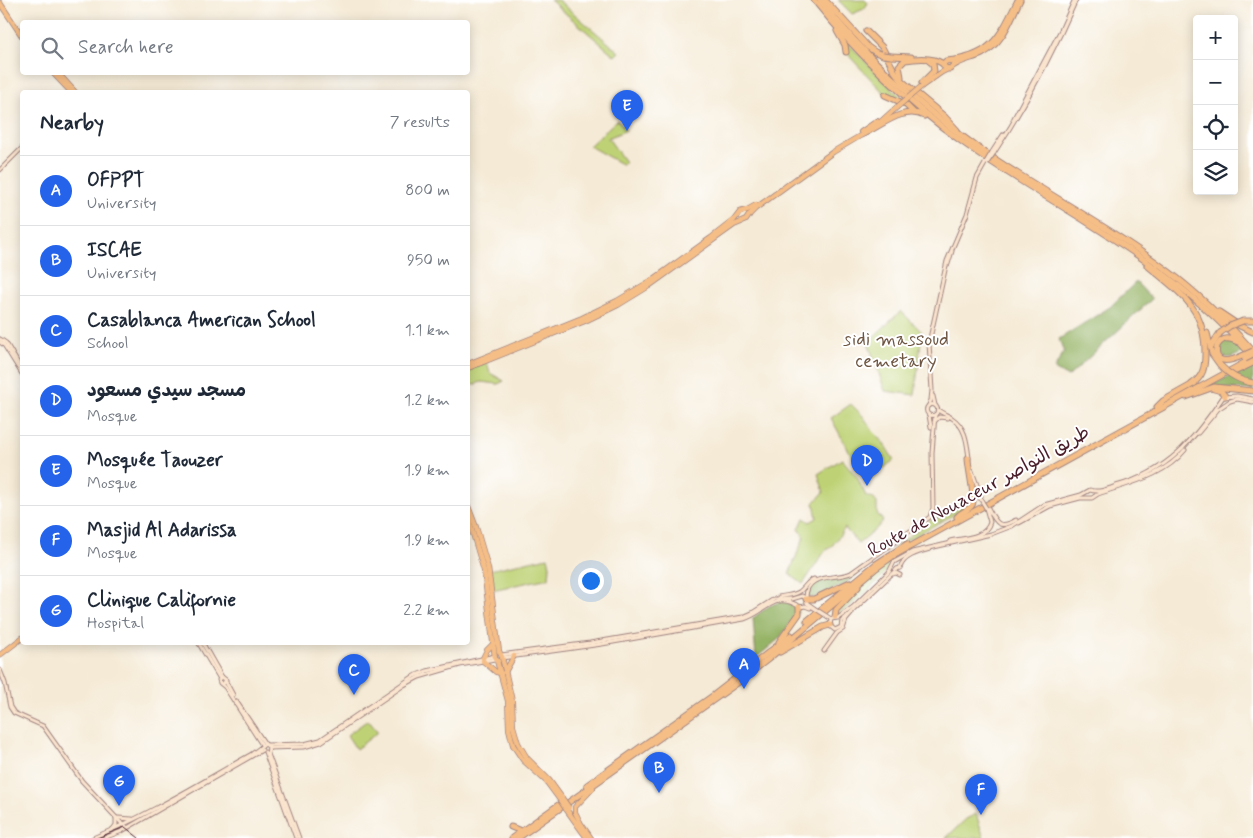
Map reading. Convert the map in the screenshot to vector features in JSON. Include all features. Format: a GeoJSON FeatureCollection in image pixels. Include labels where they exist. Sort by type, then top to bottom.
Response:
{"type":"FeatureCollection","features":[{"type":"Feature","properties":{"kind":"highway"},"geometry":{"type":"LineString","coordinates":[[814,0],[840,35],[846,52]]}},
{"type":"Feature","properties":{"kind":"highway"},"geometry":{"type":"LineString","coordinates":[[820,0],[862,50],[926,109],[972,143],[1132,246],[1169,272],[1238,326],[1253,332]]}},
{"type":"Feature","properties":{"kind":"highway"},"geometry":{"type":"LineString","coordinates":[[825,0],[874,52],[891,56],[932,57],[947,64]]}},
{"type":"Feature","properties":{"kind":"highway"},"geometry":{"type":"LineString","coordinates":[[972,143],[903,80],[899,71],[900,64],[904,60],[923,59],[936,60],[947,64],[978,53],[990,46],[1002,32],[1019,0]]}},
{"type":"Feature","properties":{"kind":"highway"},"geometry":{"type":"LineString","coordinates":[[825,14],[870,64],[946,130]]}},
{"type":"Feature","properties":{"kind":"highway"},"geometry":{"type":"LineString","coordinates":[[883,55],[870,45],[866,32],[880,45],[902,81],[930,105]]}},
{"type":"Feature","properties":{"kind":"highway"},"geometry":{"type":"LineString","coordinates":[[922,85],[935,70],[932,63],[923,59]]}},
{"type":"Feature","properties":{"kind":"highway"},"geometry":{"type":"LineString","coordinates":[[885,95],[905,104],[913,112],[922,115],[946,130],[1012,175],[1128,249],[1187,292],[1241,344],[1250,358]]}},
{"type":"Feature","properties":{"kind":"highway"},"geometry":{"type":"LineString","coordinates":[[863,134],[903,114],[913,112]]}},
{"type":"Feature","properties":{"kind":"highway"},"geometry":{"type":"LineString","coordinates":[[1128,249],[1188,301],[1202,324],[1205,342],[1204,367],[1200,378],[1192,384]]}},
{"type":"Feature","properties":{"kind":"highway"},"geometry":{"type":"LineString","coordinates":[[1143,262],[1178,288],[1196,307],[1203,320],[1213,355],[1220,365],[1236,378],[1253,383]]}},
{"type":"Feature","properties":{"kind":"highway"},"geometry":{"type":"LineString","coordinates":[[1192,290],[1228,324],[1250,358]]}},
{"type":"Feature","properties":{"kind":"highway"},"geometry":{"type":"LineString","coordinates":[[1212,345],[1220,333],[1230,326],[1243,321],[1253,321]]}},
{"type":"Feature","properties":{"kind":"highway"},"geometry":{"type":"LineString","coordinates":[[1241,344],[1230,339],[1224,339],[1217,344],[1216,352],[1219,358],[1225,361],[1250,358]]}},
{"type":"Feature","properties":{"kind":"highway"},"geometry":{"type":"LineString","coordinates":[[1154,410],[1163,401],[1197,381],[1204,373],[1209,354]]}},
{"type":"Feature","properties":{"kind":"highway"},"geometry":{"type":"LineString","coordinates":[[1154,410],[1168,407],[1250,358]]}},
{"type":"Feature","properties":{"kind":"highway"},"geometry":{"type":"LineString","coordinates":[[1154,410],[1250,358]]}},
{"type":"Feature","properties":{"kind":"highway"},"geometry":{"type":"LineString","coordinates":[[1186,397],[1216,387],[1253,391]]}},
{"type":"Feature","properties":{"kind":"highway"},"geometry":{"type":"LineString","coordinates":[[1204,390],[1217,390],[1222,392],[1224,398]]}},
{"type":"Feature","properties":{"kind":"highway","name":"Route de Nouaceur طريق النواصر"},"geometry":{"type":"LineString","coordinates":[[514,837],[702,703],[771,651],[861,576],[892,553],[1154,410]]}},
{"type":"Feature","properties":{"kind":"highway","name":"Route de Nouaceur طريق النواصر"},"geometry":{"type":"LineString","coordinates":[[514,837],[679,725],[767,660],[875,569],[903,550],[1154,410]]}},
{"type":"Feature","properties":{"kind":"highway"},"geometry":{"type":"LineString","coordinates":[[957,517],[971,507],[974,502],[968,458]]}},
{"type":"Feature","properties":{"kind":"highway"},"geometry":{"type":"LineString","coordinates":[[767,660],[833,620],[838,608],[872,575],[875,569]]}},
{"type":"Feature","properties":{"kind":"highway"},"geometry":{"type":"LineString","coordinates":[[806,602],[838,589],[861,576]]}},
{"type":"Feature","properties":{"kind":"highway"},"geometry":{"type":"LineString","coordinates":[[771,651],[798,615],[797,606]]}},
{"type":"Feature","properties":{"kind":"highway"},"geometry":{"type":"LineString","coordinates":[[570,800],[593,788],[662,740],[679,725]]}},
{"type":"Feature","properties":{"kind":"highway"},"geometry":{"type":"LineString","coordinates":[[514,837],[510,827],[521,831]]}},
{"type":"Feature","properties":{"kind":"main road"},"geometry":{"type":"LineString","coordinates":[[104,838],[265,748],[304,744],[320,740],[414,676],[427,670],[483,659],[743,617],[777,598],[798,593],[810,580],[850,572],[928,517],[932,507],[929,415],[926,410],[931,400],[932,390],[929,343],[947,261],[967,214],[977,178],[1018,116],[1061,35],[1075,0]]}},
{"type":"Feature","properties":{"kind":"main road"},"geometry":{"type":"LineString","coordinates":[[0,3],[20,33]]}},
{"type":"Feature","properties":{"kind":"main road"},"geometry":{"type":"LineString","coordinates":[[0,8],[20,37]]}},
{"type":"Feature","properties":{"kind":"main road"},"geometry":{"type":"LineString","coordinates":[[470,364],[584,322],[618,305],[649,286],[741,221],[746,221],[748,216],[761,204],[827,155],[863,134],[922,85],[942,72],[947,64]]}},
{"type":"Feature","properties":{"kind":"main road"},"geometry":{"type":"LineString","coordinates":[[55,75],[71,90]]}},
{"type":"Feature","properties":{"kind":"main road"},"geometry":{"type":"LineString","coordinates":[[59,75],[71,90]]}},
{"type":"Feature","properties":{"kind":"main road"},"geometry":{"type":"LineString","coordinates":[[470,364],[582,318],[617,301],[658,276],[732,222],[740,212],[755,206],[825,154],[868,128],[896,107]]}},
{"type":"Feature","properties":{"kind":"main road"},"geometry":{"type":"LineString","coordinates":[[0,170],[20,150]]}},
{"type":"Feature","properties":{"kind":"main road"},"geometry":{"type":"LineString","coordinates":[[806,602],[808,587],[814,581],[822,578],[840,577],[851,573],[929,519],[934,507],[933,425],[936,413],[930,357],[932,338],[951,253],[968,214],[986,162]]}},
{"type":"Feature","properties":{"kind":"main road"},"geometry":{"type":"LineString","coordinates":[[745,211],[748,216]]}},
{"type":"Feature","properties":{"kind":"main road"},"geometry":{"type":"LineString","coordinates":[[738,216],[741,221]]}},
{"type":"Feature","properties":{"kind":"main road"},"geometry":{"type":"LineString","coordinates":[[0,340],[6,343],[20,367]]}},
{"type":"Feature","properties":{"kind":"main road"},"geometry":{"type":"LineString","coordinates":[[0,340],[20,371]]}},
{"type":"Feature","properties":{"kind":"main road"},"geometry":{"type":"LineString","coordinates":[[912,552],[991,534],[1009,527],[1047,504],[1088,495],[1092,498],[1094,494],[1135,480],[1172,459],[1184,448],[1224,398],[1240,396],[1253,401]]}},
{"type":"Feature","properties":{"kind":"main road"},"geometry":{"type":"LineString","coordinates":[[1224,398],[1229,402]]}},
{"type":"Feature","properties":{"kind":"main road"},"geometry":{"type":"LineString","coordinates":[[1224,398],[1221,403],[1225,405]]}},
{"type":"Feature","properties":{"kind":"main road"},"geometry":{"type":"LineString","coordinates":[[1094,494],[1133,483],[1168,466],[1180,455],[1217,410],[1237,399],[1253,401]]}},
{"type":"Feature","properties":{"kind":"main road"},"geometry":{"type":"LineString","coordinates":[[929,405],[935,405]]}},
{"type":"Feature","properties":{"kind":"main road"},"geometry":{"type":"LineString","coordinates":[[936,413],[954,422],[961,431],[965,439],[972,480],[995,520],[1000,525],[1008,525],[1024,518]]}},
{"type":"Feature","properties":{"kind":"main road"},"geometry":{"type":"LineString","coordinates":[[929,415],[936,413],[955,420],[964,431],[972,473],[981,497]]}},
{"type":"Feature","properties":{"kind":"main road"},"geometry":{"type":"LineString","coordinates":[[933,425],[937,418],[948,418]]}},
{"type":"Feature","properties":{"kind":"main road"},"geometry":{"type":"LineString","coordinates":[[833,620],[853,608],[889,572],[893,564],[924,551],[975,541],[1001,533],[1050,506],[1088,495],[1090,490],[1094,494]]}},
{"type":"Feature","properties":{"kind":"main road"},"geometry":{"type":"LineString","coordinates":[[899,562],[924,546],[983,533],[988,528],[990,522],[987,507]]}},
{"type":"Feature","properties":{"kind":"main road"},"geometry":{"type":"LineString","coordinates":[[470,511],[488,568],[498,657]]}},
{"type":"Feature","properties":{"kind":"main road"},"geometry":{"type":"LineString","coordinates":[[470,524],[484,571],[494,643],[512,701],[514,732],[518,743],[524,753],[549,780],[561,799],[592,838]]}},
{"type":"Feature","properties":{"kind":"main road"},"geometry":{"type":"LineString","coordinates":[[833,620],[832,629],[837,630],[842,626],[842,621],[853,610],[901,567],[899,562]]}},
{"type":"Feature","properties":{"kind":"main road"},"geometry":{"type":"LineString","coordinates":[[893,564],[897,569]]}},
{"type":"Feature","properties":{"kind":"main road"},"geometry":{"type":"LineString","coordinates":[[888,577],[895,573],[900,575]]}},
{"type":"Feature","properties":{"kind":"main road"},"geometry":{"type":"LineString","coordinates":[[797,606],[795,600],[814,579]]}},
{"type":"Feature","properties":{"kind":"main road"},"geometry":{"type":"LineString","coordinates":[[799,597],[824,616],[842,621]]}},
{"type":"Feature","properties":{"kind":"main road"},"geometry":{"type":"LineString","coordinates":[[777,598],[792,599],[799,597]]}},
{"type":"Feature","properties":{"kind":"main road"},"geometry":{"type":"LineString","coordinates":[[498,657],[602,644],[744,619],[776,601],[789,601],[797,606]]}},
{"type":"Feature","properties":{"kind":"main road"},"geometry":{"type":"LineString","coordinates":[[797,606],[806,602]]}},
{"type":"Feature","properties":{"kind":"main road"},"geometry":{"type":"LineString","coordinates":[[824,651],[837,633],[843,629],[846,620],[853,610]]}},
{"type":"Feature","properties":{"kind":"main road"},"geometry":{"type":"LineString","coordinates":[[0,653],[20,638]]}},
{"type":"Feature","properties":{"kind":"main road"},"geometry":{"type":"LineString","coordinates":[[483,659],[487,650],[494,643]]}},
{"type":"Feature","properties":{"kind":"main road"},"geometry":{"type":"LineString","coordinates":[[200,645],[221,678],[225,678],[225,683],[265,748],[298,838]]}},
{"type":"Feature","properties":{"kind":"main road"},"geometry":{"type":"LineString","coordinates":[[204,645],[221,678]]}},
{"type":"Feature","properties":{"kind":"main road"},"geometry":{"type":"LineString","coordinates":[[503,672],[514,656]]}},
{"type":"Feature","properties":{"kind":"main road"},"geometry":{"type":"LineString","coordinates":[[483,659],[496,672],[503,672]]}},
{"type":"Feature","properties":{"kind":"main road"},"geometry":{"type":"LineString","coordinates":[[0,670],[12,711],[16,716],[35,721],[43,726],[87,786],[124,826]]}},
{"type":"Feature","properties":{"kind":"main road"},"geometry":{"type":"LineString","coordinates":[[94,838],[124,826],[265,748]]}},
{"type":"Feature","properties":{"kind":"main road"},"geometry":{"type":"LineString","coordinates":[[580,822],[575,812],[575,807],[593,788]]}},
{"type":"Feature","properties":{"kind":"main road"},"geometry":{"type":"LineString","coordinates":[[568,808],[587,838]]}},
{"type":"Feature","properties":{"kind":"main road"},"geometry":{"type":"LineString","coordinates":[[116,817],[135,819]]}},
{"type":"Feature","properties":{"kind":"main road"},"geometry":{"type":"LineString","coordinates":[[113,830],[116,825],[116,817]]}},
{"type":"Feature","properties":{"kind":"green space"},"geometry":{"type":"Polygon","coordinates":[[[550,0],[558,0],[619,52],[615,56],[550,0]]]}},
{"type":"Feature","properties":{"kind":"green space"},"geometry":{"type":"Polygon","coordinates":[[[838,0],[865,0],[868,3],[864,9],[852,14],[838,0]]]}},
{"type":"Feature","properties":{"kind":"green space"},"geometry":{"type":"Polygon","coordinates":[[[844,39],[889,86],[914,108],[884,93],[850,57],[844,39]]]}},
{"type":"Feature","properties":{"kind":"green space"},"geometry":{"type":"Polygon","coordinates":[[[617,120],[626,130],[608,138],[625,162],[623,165],[589,146],[617,120]]]}},
{"type":"Feature","properties":{"kind":"green space"},"geometry":{"type":"Polygon","coordinates":[[[1136,282],[1152,299],[1068,377],[1054,369],[1064,352],[1059,339],[1110,307],[1136,282]]]}},
{"type":"Feature","properties":{"kind":"green space","name":"sidi massoud cemetary"},"geometry":{"type":"Polygon","coordinates":[[[901,311],[922,332],[915,395],[885,391],[868,342],[901,311]]]}},
{"type":"Feature","properties":{"kind":"green space"},"geometry":{"type":"Polygon","coordinates":[[[1225,340],[1237,343],[1245,351],[1228,358],[1225,357],[1219,351],[1220,345],[1225,340]]]}},
{"type":"Feature","properties":{"kind":"green space"},"geometry":{"type":"Polygon","coordinates":[[[487,362],[490,373],[504,381],[498,384],[481,382],[470,386],[470,369],[487,362]]]}},
{"type":"Feature","properties":{"kind":"green space"},"geometry":{"type":"Polygon","coordinates":[[[1253,364],[1253,390],[1206,388],[1253,364]]]}},
{"type":"Feature","properties":{"kind":"green space"},"geometry":{"type":"Polygon","coordinates":[[[851,404],[880,438],[894,460],[870,479],[850,453],[831,418],[851,404]]]}},
{"type":"Feature","properties":{"kind":"green space"},"geometry":{"type":"Polygon","coordinates":[[[842,459],[857,477],[866,496],[873,498],[877,503],[877,513],[883,521],[858,544],[845,528],[832,546],[825,551],[803,584],[789,574],[804,537],[799,529],[804,518],[810,522],[817,518],[814,503],[824,492],[818,474],[842,459]]]}},
{"type":"Feature","properties":{"kind":"green space"},"geometry":{"type":"Polygon","coordinates":[[[971,500],[972,502],[968,507],[891,549],[929,522],[935,512],[937,518],[940,519],[971,500]]]}},
{"type":"Feature","properties":{"kind":"green space"},"geometry":{"type":"Polygon","coordinates":[[[548,557],[550,566],[549,578],[492,590],[490,570],[548,557]]]}},
{"type":"Feature","properties":{"kind":"green space"},"geometry":{"type":"Polygon","coordinates":[[[893,560],[886,572],[873,585],[849,607],[837,614],[853,594],[893,560]]]}},
{"type":"Feature","properties":{"kind":"green space"},"geometry":{"type":"Polygon","coordinates":[[[863,567],[865,569],[842,586],[812,598],[808,597],[811,586],[815,583],[845,577],[863,567]]]}},
{"type":"Feature","properties":{"kind":"green space"},"geometry":{"type":"Polygon","coordinates":[[[780,602],[791,604],[798,612],[780,638],[756,658],[753,618],[769,606],[780,602]]]}},
{"type":"Feature","properties":{"kind":"green space"},"geometry":{"type":"Polygon","coordinates":[[[368,720],[378,732],[356,749],[347,735],[368,720]]]}},
{"type":"Feature","properties":{"kind":"green space"},"geometry":{"type":"Polygon","coordinates":[[[976,814],[984,838],[946,838],[966,819],[976,814]]]}},
{"type":"Feature","properties":{"kind":"tram line"},"geometry":{"type":"LineString","coordinates":[[97,838],[125,827],[139,838]]}},
{"type":"Feature","properties":{"kind":"place","name":"Mosquée Taouzer"},"geometry":{"type":"Point","coordinates":[627,131]}},
{"type":"Feature","properties":{"kind":"place","name":"مسجد سيدي مسعود"},"geometry":{"type":"Point","coordinates":[867,486]}},
{"type":"Feature","properties":{"kind":"place","name":"OFPPT"},"geometry":{"type":"Point","coordinates":[744,689]}},
{"type":"Feature","properties":{"kind":"place","name":"Casablanca American School"},"geometry":{"type":"Point","coordinates":[354,695]}},
{"type":"Feature","properties":{"kind":"place","name":"ISCAE"},"geometry":{"type":"Point","coordinates":[659,793]}},
{"type":"Feature","properties":{"kind":"place","name":"Clinique Californie"},"geometry":{"type":"Point","coordinates":[119,806]}},
{"type":"Feature","properties":{"kind":"place","name":"Masjid Al Adarissa"},"geometry":{"type":"Point","coordinates":[981,815]}}]}
